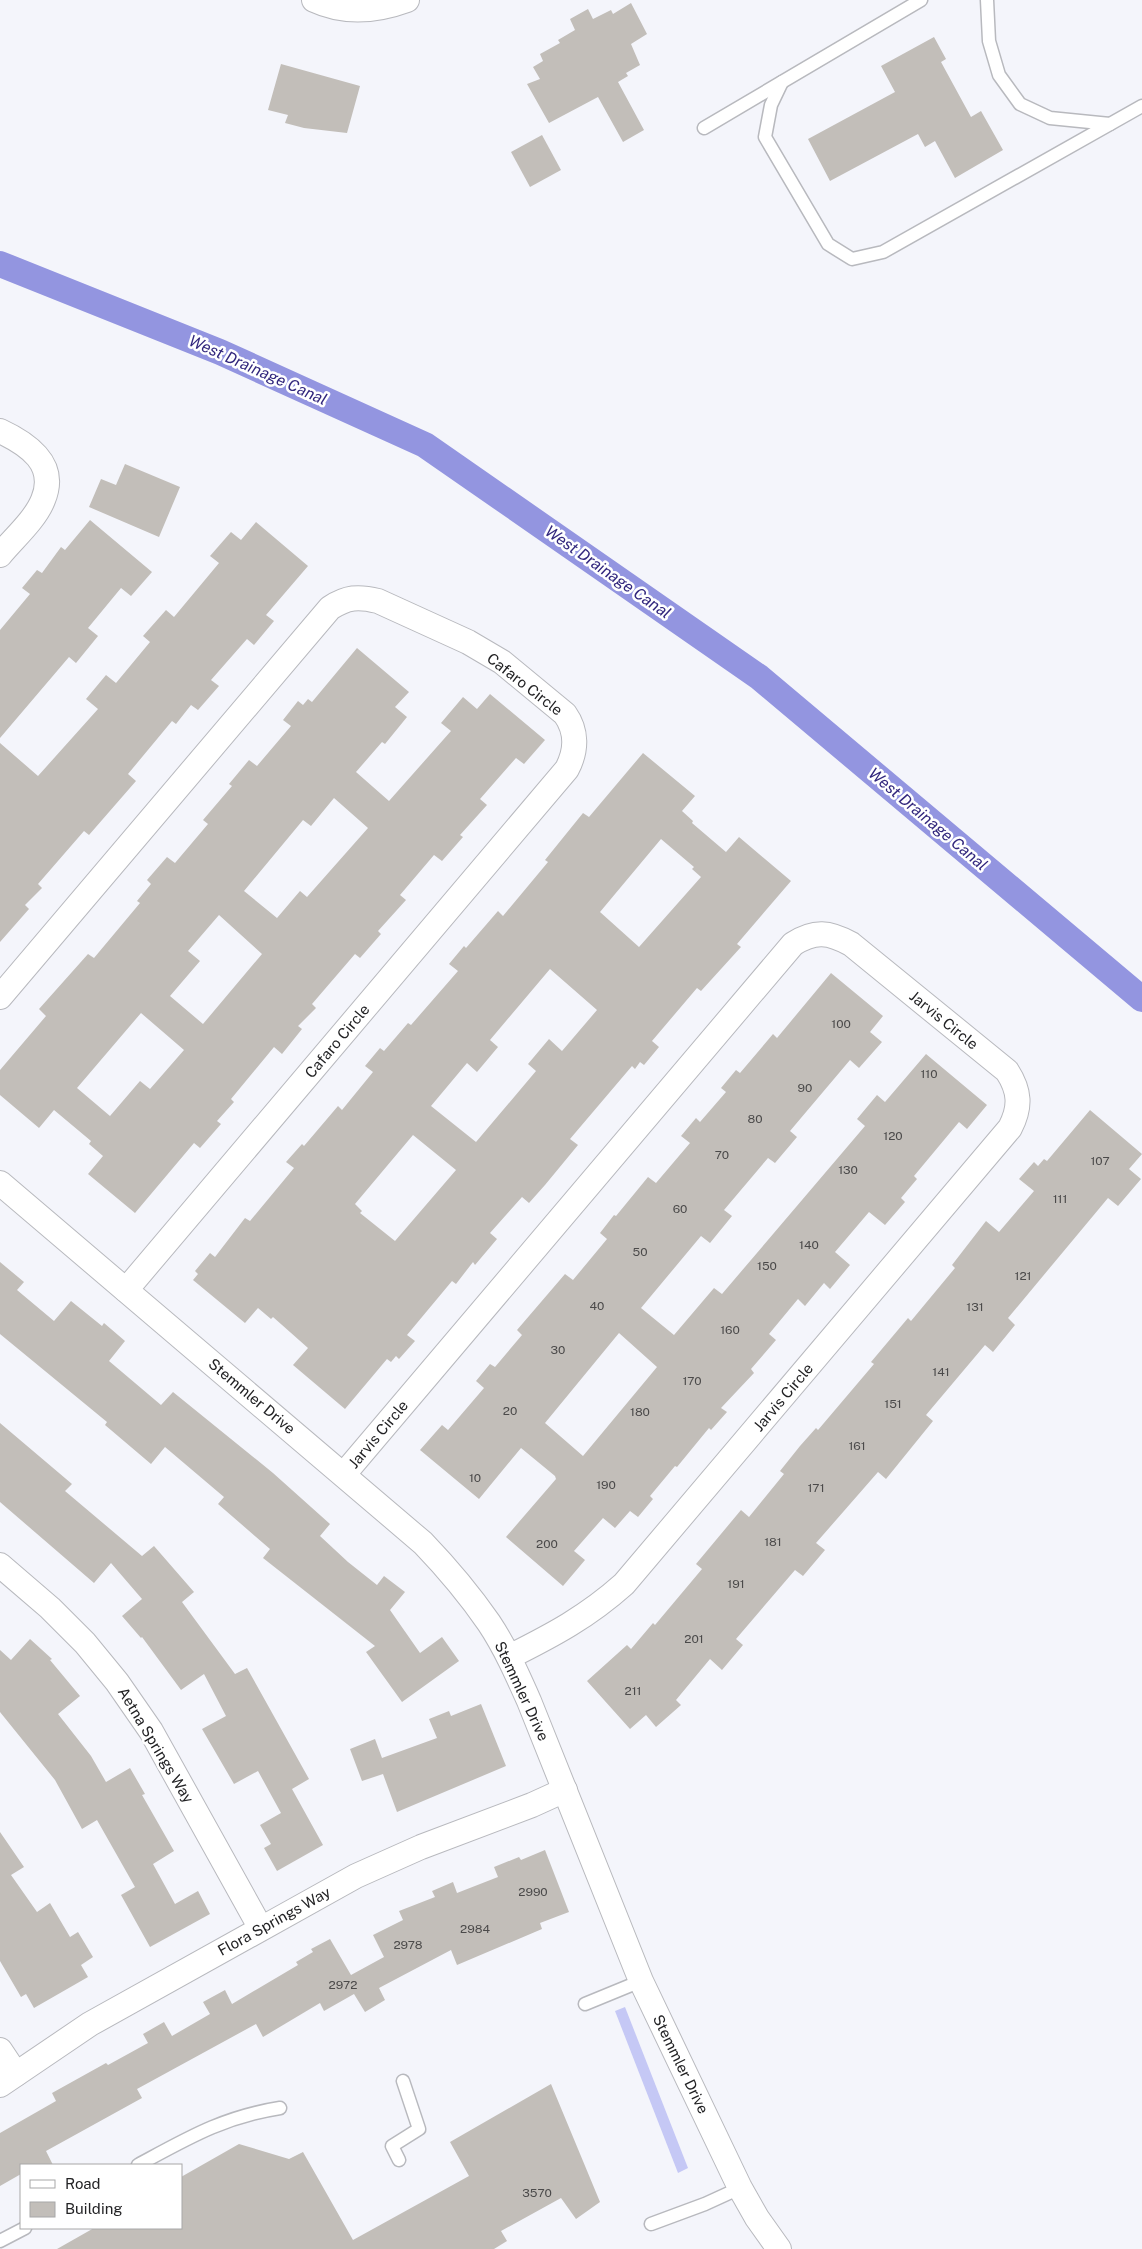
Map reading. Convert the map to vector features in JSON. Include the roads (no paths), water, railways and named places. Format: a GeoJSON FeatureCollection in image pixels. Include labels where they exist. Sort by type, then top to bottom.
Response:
{"type":"FeatureCollection","features":[{"type":"Feature","properties":{"kind":"street"},"geometry":{"type":"LineString","coordinates":[[314,0],[345,9],[371,10],[389,7],[407,0]]}},
{"type":"Feature","properties":{"kind":"street"},"geometry":{"type":"LineString","coordinates":[[0,430],[22,441],[37,455],[42,462],[46,481],[43,500],[35,514],[0,555]]}},
{"type":"Feature","properties":{"kind":"street","name":"Cafaro Circle"},"geometry":{"type":"LineString","coordinates":[[0,997],[330,608],[344,599],[363,597],[378,601],[468,642],[502,662],[570,720],[575,746],[567,769],[126,1290]]}},
{"type":"Feature","properties":{"kind":"street","name":"Jarvis Circle"},"geometry":{"type":"LineString","coordinates":[[344,1474],[793,944],[804,937],[823,934],[835,935],[851,944],[1007,1071],[1016,1084],[1019,1099],[1017,1115],[1010,1128],[637,1569],[600,1606],[564,1629],[509,1657]]}},
{"type":"Feature","properties":{"kind":"street","name":"Stemmler Drive"},"geometry":{"type":"LineString","coordinates":[[0,1183],[423,1543],[456,1578],[489,1623],[509,1657],[565,1790],[641,1980],[740,2188],[757,2218],[779,2249]]}},
{"type":"Feature","properties":{"kind":"street","name":"Aetna Springs Way"},"geometry":{"type":"LineString","coordinates":[[0,1565],[50,1608],[85,1643],[117,1682],[151,1731],[260,1927]]}},
{"type":"Feature","properties":{"kind":"street","name":"Flora Springs Way"},"geometry":{"type":"LineString","coordinates":[[8,2079],[90,2024],[260,1927],[356,1876],[421,1847],[532,1805],[565,1790]]}},
{"type":"Feature","properties":{"kind":"street"},"geometry":{"type":"LineString","coordinates":[[0,2050],[8,2079]]}},
{"type":"Feature","properties":{"kind":"lane"},"geometry":{"type":"LineString","coordinates":[[704,128],[921,0]]}},
{"type":"Feature","properties":{"kind":"lane"},"geometry":{"type":"LineString","coordinates":[[987,0],[989,41],[999,75],[1020,104],[1050,118],[1110,124]]}},
{"type":"Feature","properties":{"kind":"lane"},"geometry":{"type":"LineString","coordinates":[[782,82],[771,104],[765,137],[828,244],[852,259],[883,252],[1142,106]]}},
{"type":"Feature","properties":{"kind":"lane"},"geometry":{"type":"LineString","coordinates":[[585,2004],[641,1980]]}},
{"type":"Feature","properties":{"kind":"lane"},"geometry":{"type":"LineString","coordinates":[[399,2160],[392,2146],[419,2129],[403,2081]]}},
{"type":"Feature","properties":{"kind":"lane"},"geometry":{"type":"LineString","coordinates":[[140,2164],[203,2130],[236,2116],[280,2108]]}},
{"type":"Feature","properties":{"kind":"lane"},"geometry":{"type":"LineString","coordinates":[[651,2224],[705,2204],[740,2188]]}},
{"type":"Feature","properties":{"kind":"lane"},"geometry":{"type":"LineString","coordinates":[[0,2241],[23,2229]]}},
{"type":"Feature","properties":{"kind":"waterway","name":"West Drainage Canal"},"geometry":{"type":"LineString","coordinates":[[0,264],[220,352],[425,445],[759,677],[1142,999]]}}]}
